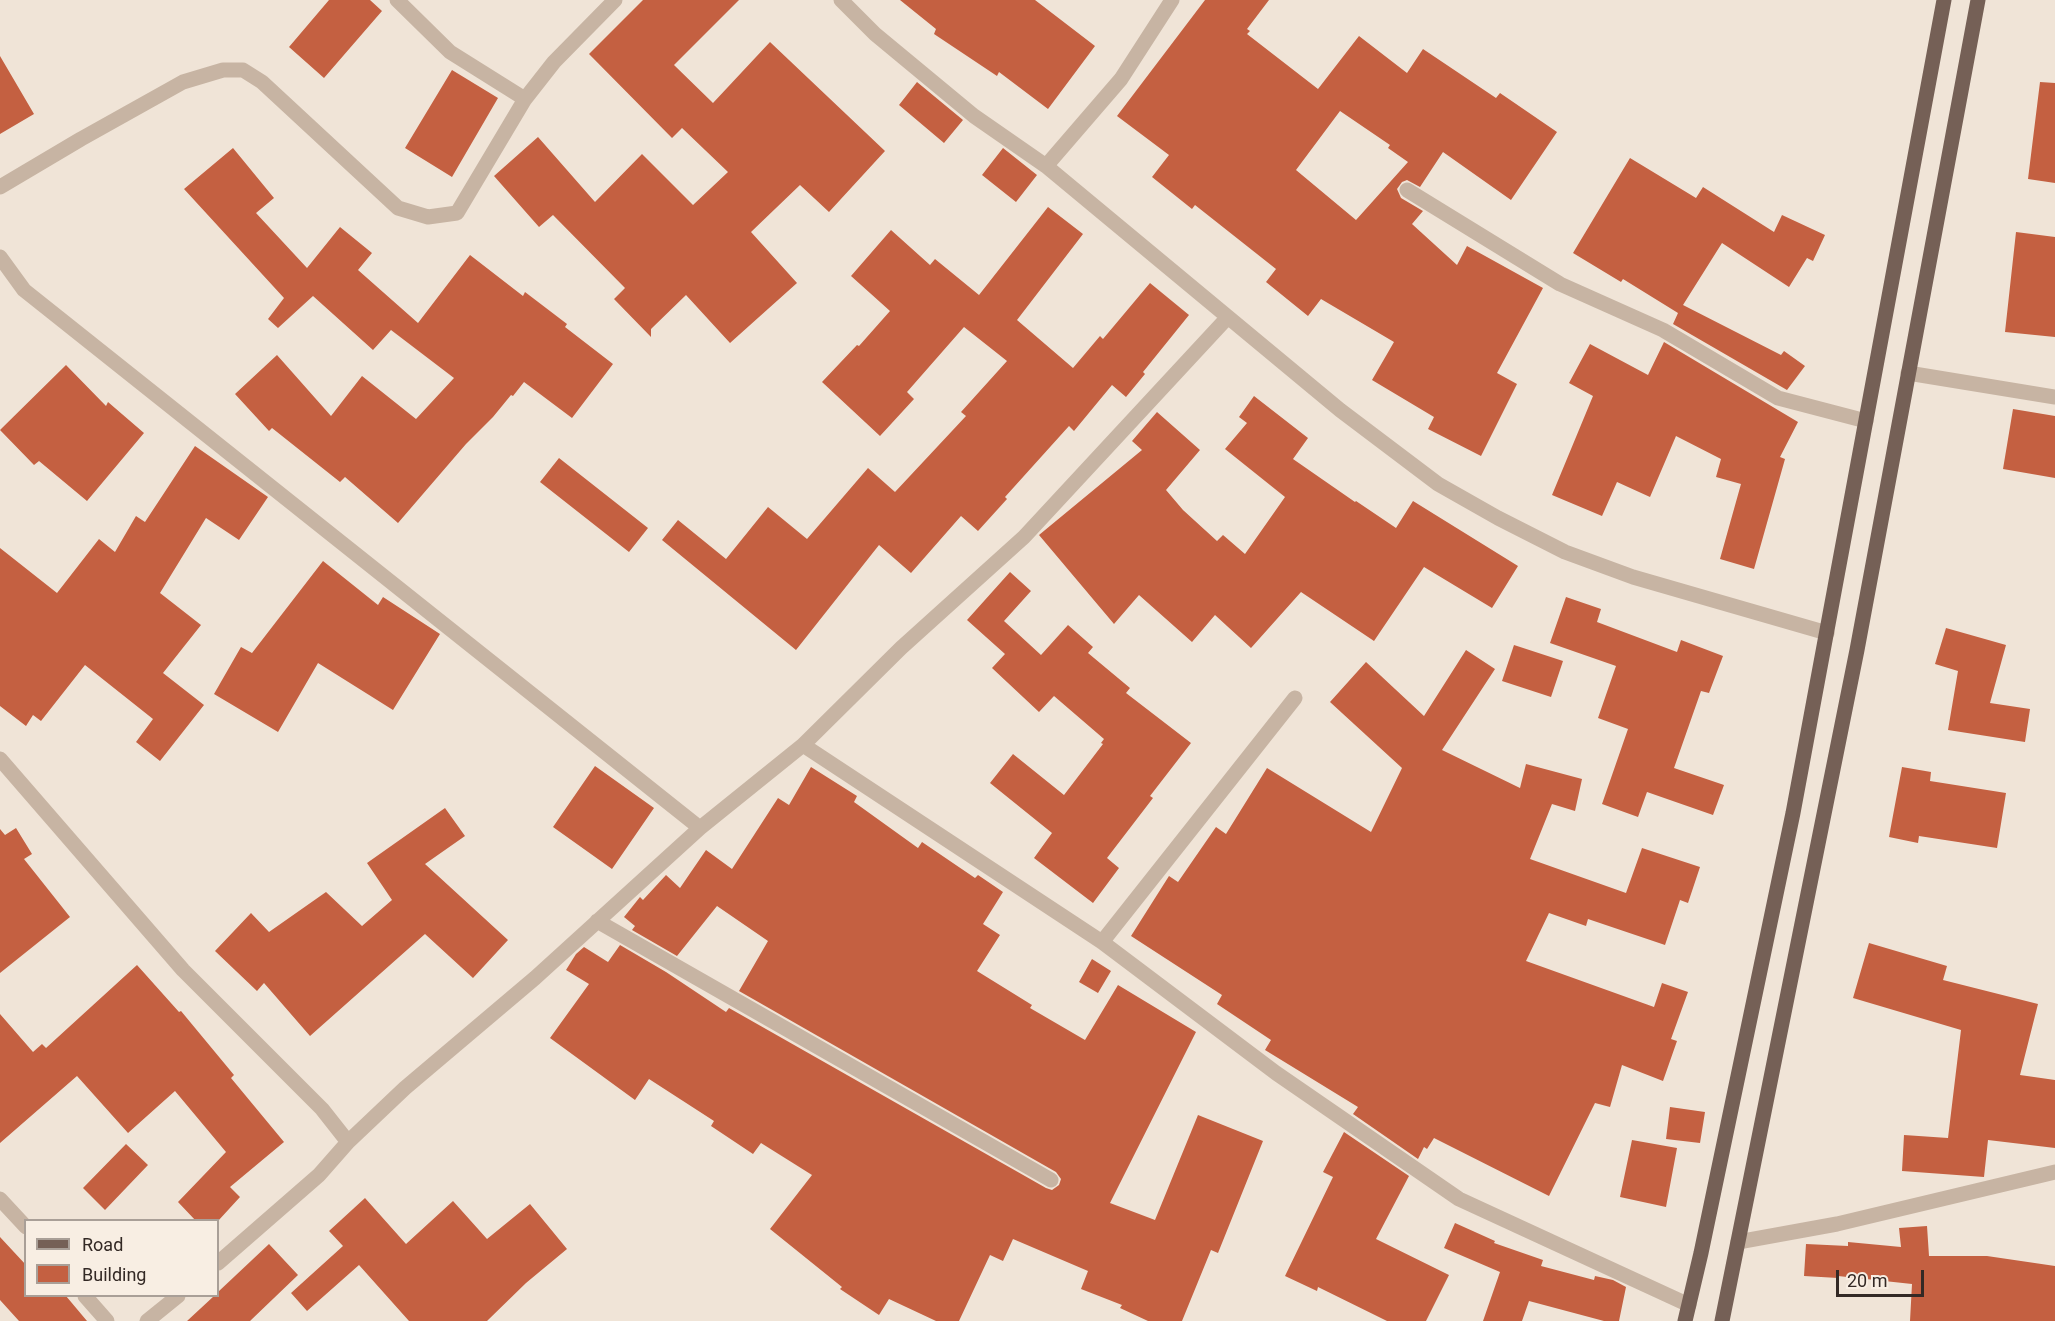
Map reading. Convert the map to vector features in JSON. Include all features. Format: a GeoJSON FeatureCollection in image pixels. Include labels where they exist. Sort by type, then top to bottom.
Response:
{"type":"FeatureCollection","features":[{"type":"Feature","properties":{"kind":"main road"},"geometry":{"type":"LineString","coordinates":[[1685,1321],[1793,813],[1944,0]]}},
{"type":"Feature","properties":{"kind":"main road"},"geometry":{"type":"LineString","coordinates":[[1722,1321],[1855,661],[1978,0]]}},
{"type":"Feature","properties":{"kind":"street"},"geometry":{"type":"LineString","coordinates":[[397,0],[450,52],[525,99]]}},
{"type":"Feature","properties":{"kind":"street"},"geometry":{"type":"LineString","coordinates":[[0,187],[183,82],[223,70],[243,70],[262,82],[398,208],[428,217],[457,213],[525,99],[554,62],[615,0]]}},
{"type":"Feature","properties":{"kind":"street"},"geometry":{"type":"LineString","coordinates":[[842,0],[875,34],[974,116],[1046,166],[1340,410],[1438,484],[1498,518],[1566,552],[1633,577],[1827,633]]}},
{"type":"Feature","properties":{"kind":"street"},"geometry":{"type":"LineString","coordinates":[[1046,166],[1121,79],[1172,0]]}},
{"type":"Feature","properties":{"kind":"street"},"geometry":{"type":"LineString","coordinates":[[1407,190],[1560,284],[1663,330],[1778,398],[1866,421]]}},
{"type":"Feature","properties":{"kind":"street"},"geometry":{"type":"LineString","coordinates":[[0,257],[24,290],[700,828]]}},
{"type":"Feature","properties":{"kind":"street"},"geometry":{"type":"LineString","coordinates":[[219,1262],[319,1175],[348,1142],[405,1088],[535,978],[700,828],[804,745],[901,648],[1024,537],[1228,317]]}},
{"type":"Feature","properties":{"kind":"street"},"geometry":{"type":"LineString","coordinates":[[1908,373],[2055,396]]}},
{"type":"Feature","properties":{"kind":"street"},"geometry":{"type":"LineString","coordinates":[[1102,942],[1295,698]]}},
{"type":"Feature","properties":{"kind":"street"},"geometry":{"type":"LineString","coordinates":[[804,745],[1102,942],[1276,1073],[1459,1199],[1689,1305]]}},
{"type":"Feature","properties":{"kind":"street"},"geometry":{"type":"LineString","coordinates":[[0,759],[183,970],[322,1109],[348,1142]]}},
{"type":"Feature","properties":{"kind":"street"},"geometry":{"type":"LineString","coordinates":[[597,921],[1051,1180]]}},
{"type":"Feature","properties":{"kind":"street"},"geometry":{"type":"LineString","coordinates":[[1738,1242],[1837,1224],[2055,1172]]}},
{"type":"Feature","properties":{"kind":"street"},"geometry":{"type":"LineString","coordinates":[[0,1199],[24,1225]]}},
{"type":"Feature","properties":{"kind":"street"},"geometry":{"type":"LineString","coordinates":[[86,1297],[107,1321]]}},
{"type":"Feature","properties":{"kind":"street"},"geometry":{"type":"LineString","coordinates":[[147,1321],[177,1297]]}},
{"type":"Feature","properties":{"kind":"building"},"geometry":{"type":"Polygon","coordinates":[[[329,0],[370,0],[382,11],[324,78],[289,47],[329,0]]]}},
{"type":"Feature","properties":{"kind":"building"},"geometry":{"type":"Polygon","coordinates":[[[643,0],[739,0],[674,65],[713,103],[770,42],[885,151],[829,212],[800,185],[751,232],[797,283],[730,343],[686,295],[651,329],[651,337],[614,299],[625,288],[553,215],[539,227],[494,176],[538,137],[595,202],[642,154],[693,205],[728,172],[682,128],[672,138],[589,54],[643,0]]]}},
{"type":"Feature","properties":{"kind":"building"},"geometry":{"type":"Polygon","coordinates":[[[900,0],[1035,0],[1095,46],[1048,109],[999,72],[997,76],[934,34],[936,29],[900,0]]]}},
{"type":"Feature","properties":{"kind":"building"},"geometry":{"type":"Polygon","coordinates":[[[1205,0],[1269,0],[1247,29],[1250,31],[1247,34],[1318,89],[1359,36],[1407,73],[1423,49],[1496,98],[1500,93],[1557,132],[1511,200],[1443,152],[1420,187],[1407,180],[1402,182],[1397,189],[1401,198],[1423,211],[1412,224],[1457,265],[1467,246],[1543,288],[1497,373],[1517,384],[1481,456],[1428,429],[1434,417],[1372,380],[1394,342],[1321,299],[1308,316],[1266,282],[1276,269],[1195,205],[1192,209],[1152,177],[1169,155],[1117,116],[1205,0]],[[1340,111],[1296,170],[1356,220],[1408,162],[1388,148],[1390,145],[1340,111]]]}},
{"type":"Feature","properties":{"kind":"building"},"geometry":{"type":"Polygon","coordinates":[[[0,56],[34,114],[0,134],[0,56]]]}},
{"type":"Feature","properties":{"kind":"building"},"geometry":{"type":"Polygon","coordinates":[[[452,70],[498,98],[452,177],[405,148],[452,70]]]}},
{"type":"Feature","properties":{"kind":"building"},"geometry":{"type":"Polygon","coordinates":[[[917,82],[963,120],[944,143],[899,105],[917,82]]]}},
{"type":"Feature","properties":{"kind":"building"},"geometry":{"type":"Polygon","coordinates":[[[2040,82],[2055,83],[2055,183],[2028,179],[2040,82]]]}},
{"type":"Feature","properties":{"kind":"building"},"geometry":{"type":"Polygon","coordinates":[[[233,148],[274,198],[256,213],[307,268],[340,227],[372,253],[358,270],[418,323],[470,255],[523,296],[525,292],[567,324],[565,327],[613,364],[572,418],[524,382],[466,444],[398,523],[345,477],[340,482],[272,428],[269,431],[235,394],[277,355],[331,416],[362,376],[416,419],[454,378],[391,330],[373,350],[313,296],[278,328],[268,319],[284,298],[184,189],[233,148]]]}},
{"type":"Feature","properties":{"kind":"building"},"geometry":{"type":"Polygon","coordinates":[[[1003,148],[1037,175],[1016,202],[982,175],[1003,148]]]}},
{"type":"Feature","properties":{"kind":"building"},"geometry":{"type":"Polygon","coordinates":[[[1630,158],[1696,198],[1703,187],[1774,232],[1782,215],[1825,235],[1813,261],[1807,258],[1789,287],[1722,243],[1683,305],[1781,355],[1784,351],[1805,366],[1787,390],[1673,324],[1678,313],[1623,279],[1621,282],[1573,253],[1630,158]]]}},
{"type":"Feature","properties":{"kind":"building"},"geometry":{"type":"Polygon","coordinates":[[[1048,207],[1083,234],[1017,320],[1073,368],[1100,336],[1103,339],[1150,283],[1189,315],[1126,397],[1112,385],[1074,431],[1069,426],[1005,497],[1007,499],[978,531],[961,516],[911,573],[879,545],[796,650],[662,540],[678,520],[726,559],[768,507],[807,539],[868,468],[895,492],[966,416],[961,412],[1007,361],[964,327],[907,392],[914,399],[880,436],[822,382],[857,345],[859,346],[890,311],[851,276],[891,230],[930,265],[935,259],[979,295],[1048,207]]]}},
{"type":"Feature","properties":{"kind":"building"},"geometry":{"type":"Polygon","coordinates":[[[2016,232],[2055,237],[2055,337],[2005,332],[2016,232]]]}},
{"type":"Feature","properties":{"kind":"building"},"geometry":{"type":"Polygon","coordinates":[[[1664,342],[1798,422],[1780,457],[1785,459],[1754,569],[1720,559],[1741,484],[1716,477],[1721,459],[1676,436],[1650,497],[1617,482],[1602,516],[1552,495],[1593,396],[1569,383],[1590,344],[1648,375],[1664,342]]]}},
{"type":"Feature","properties":{"kind":"building"},"geometry":{"type":"Polygon","coordinates":[[[66,365],[106,406],[108,402],[144,433],[87,501],[39,461],[34,465],[0,430],[66,365]]]}},
{"type":"Feature","properties":{"kind":"building"},"geometry":{"type":"Polygon","coordinates":[[[1254,396],[1308,438],[1293,459],[1355,502],[1396,528],[1413,501],[1518,566],[1492,608],[1424,567],[1374,641],[1301,592],[1251,648],[1215,615],[1192,642],[1139,595],[1114,624],[1039,535],[1142,450],[1132,441],[1157,412],[1200,450],[1166,490],[1183,510],[1217,541],[1223,535],[1245,554],[1285,497],[1225,449],[1247,423],[1239,417],[1254,396]]]}},
{"type":"Feature","properties":{"kind":"building"},"geometry":{"type":"Polygon","coordinates":[[[2013,409],[2055,416],[2055,478],[2003,469],[2013,409]]]}},
{"type":"Feature","properties":{"kind":"building"},"geometry":{"type":"Polygon","coordinates":[[[195,446],[268,497],[239,540],[206,518],[160,593],[201,625],[163,673],[204,705],[160,761],[136,742],[153,719],[85,665],[41,721],[33,715],[26,726],[0,706],[0,548],[57,593],[99,539],[115,552],[136,516],[145,522],[195,446]]]}},
{"type":"Feature","properties":{"kind":"building"},"geometry":{"type":"Polygon","coordinates":[[[559,458],[648,528],[629,552],[540,482],[559,458]]]}},
{"type":"Feature","properties":{"kind":"building"},"geometry":{"type":"Polygon","coordinates":[[[323,561],[378,605],[383,597],[440,634],[393,710],[318,663],[278,732],[214,694],[241,647],[252,653],[323,561]]]}},
{"type":"Feature","properties":{"kind":"building"},"geometry":{"type":"Polygon","coordinates":[[[1010,572],[1031,591],[1004,621],[1041,655],[1068,625],[1093,647],[1088,653],[1130,688],[1126,693],[1191,743],[1150,796],[1153,798],[1107,858],[1119,868],[1093,903],[1034,858],[1052,833],[990,783],[1013,754],[1064,795],[1103,744],[1101,743],[1104,739],[1054,696],[1039,712],[992,668],[1005,654],[967,620],[1010,572]]]}},
{"type":"Feature","properties":{"kind":"building"},"geometry":{"type":"Polygon","coordinates":[[[1566,597],[1601,609],[1597,622],[1677,652],[1681,640],[1723,656],[1709,693],[1701,691],[1674,768],[1724,785],[1713,815],[1647,792],[1638,817],[1602,804],[1628,729],[1598,718],[1616,666],[1550,643],[1566,597]]]}},
{"type":"Feature","properties":{"kind":"building"},"geometry":{"type":"Polygon","coordinates":[[[1946,628],[2006,645],[1990,703],[2030,709],[2025,742],[1948,730],[1958,671],[1935,664],[1946,628]]]}},
{"type":"Feature","properties":{"kind":"building"},"geometry":{"type":"Polygon","coordinates":[[[1514,645],[1563,661],[1551,697],[1502,681],[1514,645]]]}},
{"type":"Feature","properties":{"kind":"building"},"geometry":{"type":"Polygon","coordinates":[[[1466,650],[1495,669],[1442,750],[1520,788],[1526,764],[1582,779],[1575,811],[1552,804],[1530,859],[1626,893],[1642,848],[1700,867],[1688,903],[1680,900],[1665,945],[1588,919],[1586,926],[1549,913],[1526,961],[1654,1007],[1662,983],[1688,992],[1671,1039],[1677,1041],[1663,1081],[1622,1065],[1610,1107],[1595,1103],[1549,1196],[1434,1138],[1427,1149],[1424,1147],[1418,1159],[1353,1114],[1358,1107],[1265,1050],[1271,1040],[1217,1004],[1222,995],[1131,936],[1169,876],[1178,882],[1216,827],[1226,834],[1267,768],[1371,832],[1402,768],[1330,702],[1366,662],[1424,716],[1466,650]]]}},
{"type":"Feature","properties":{"kind":"building"},"geometry":{"type":"Polygon","coordinates":[[[595,766],[654,808],[612,869],[553,827],[595,766]]]}},
{"type":"Feature","properties":{"kind":"building"},"geometry":{"type":"Polygon","coordinates":[[[811,767],[857,796],[854,802],[918,848],[922,842],[975,878],[978,875],[1003,892],[983,924],[1000,935],[977,971],[1032,1005],[1030,1008],[1085,1040],[1118,985],[1196,1032],[1110,1203],[1155,1220],[1198,1115],[1263,1141],[1218,1253],[1211,1250],[1182,1321],[1148,1321],[1120,1308],[1122,1305],[1081,1289],[1088,1271],[1013,1239],[1003,1261],[990,1255],[959,1321],[936,1321],[889,1299],[879,1315],[840,1289],[842,1287],[770,1229],[812,1175],[761,1143],[753,1154],[711,1126],[714,1121],[649,1079],[635,1100],[550,1038],[589,984],[566,970],[576,954],[584,947],[608,962],[620,945],[726,1012],[729,1008],[1046,1188],[1052,1190],[1059,1185],[1061,1179],[1056,1172],[739,991],[768,941],[717,906],[677,956],[632,930],[635,926],[624,917],[640,897],[643,900],[666,875],[680,888],[706,850],[732,869],[778,798],[789,805],[811,767]]]}},
{"type":"Feature","properties":{"kind":"building"},"geometry":{"type":"Polygon","coordinates":[[[1902,767],[1931,772],[1930,781],[2006,793],[1997,848],[1919,836],[1918,843],[1889,837],[1902,767]]]}},
{"type":"Feature","properties":{"kind":"building"},"geometry":{"type":"Polygon","coordinates":[[[445,808],[465,836],[425,864],[508,940],[473,978],[425,934],[310,1036],[264,983],[257,991],[215,951],[251,913],[269,932],[326,892],[362,926],[392,900],[367,863],[445,808]]]}},
{"type":"Feature","properties":{"kind":"building"},"geometry":{"type":"Polygon","coordinates":[[[16,828],[32,854],[24,859],[70,917],[0,973],[0,829],[5,835],[16,828]]]}},
{"type":"Feature","properties":{"kind":"building"},"geometry":{"type":"Polygon","coordinates":[[[1869,943],[1947,966],[1943,980],[2038,1004],[2020,1075],[2055,1080],[2055,1148],[1988,1140],[1984,1177],[1902,1171],[1904,1135],[1948,1138],[1961,1030],[1853,998],[1869,943]]]}},
{"type":"Feature","properties":{"kind":"building"},"geometry":{"type":"Polygon","coordinates":[[[1092,959],[1111,971],[1098,993],[1079,982],[1092,959]]]}},
{"type":"Feature","properties":{"kind":"building"},"geometry":{"type":"Polygon","coordinates":[[[137,965],[179,1012],[181,1011],[234,1075],[231,1078],[284,1142],[230,1187],[240,1197],[219,1220],[194,1219],[178,1202],[226,1152],[175,1091],[128,1133],[77,1076],[0,1143],[0,1014],[33,1052],[42,1044],[46,1048],[137,965]]]}},
{"type":"Feature","properties":{"kind":"building"},"geometry":{"type":"Polygon","coordinates":[[[1670,1107],[1705,1112],[1700,1143],[1666,1139],[1670,1107]]]}},
{"type":"Feature","properties":{"kind":"building"},"geometry":{"type":"Polygon","coordinates":[[[1344,1132],[1409,1176],[1376,1239],[1449,1275],[1426,1321],[1387,1321],[1318,1287],[1317,1291],[1285,1276],[1333,1177],[1323,1172],[1344,1132]]]}},
{"type":"Feature","properties":{"kind":"building"},"geometry":{"type":"Polygon","coordinates":[[[1632,1140],[1677,1148],[1666,1207],[1620,1197],[1632,1140]]]}},
{"type":"Feature","properties":{"kind":"building"},"geometry":{"type":"Polygon","coordinates":[[[126,1144],[148,1165],[105,1210],[83,1188],[126,1144]]]}},
{"type":"Feature","properties":{"kind":"building"},"geometry":{"type":"Polygon","coordinates":[[[365,1198],[406,1244],[453,1201],[487,1239],[530,1204],[567,1249],[526,1283],[487,1321],[409,1321],[359,1265],[307,1311],[291,1293],[343,1246],[329,1231],[365,1198]]]}},
{"type":"Feature","properties":{"kind":"building"},"geometry":{"type":"Polygon","coordinates":[[[1455,1223],[1495,1241],[1494,1243],[1543,1260],[1541,1266],[1594,1280],[1595,1276],[1613,1280],[1626,1287],[1619,1321],[1604,1321],[1529,1301],[1522,1321],[1483,1321],[1500,1272],[1444,1248],[1455,1223]]]}},
{"type":"Feature","properties":{"kind":"building"},"geometry":{"type":"Polygon","coordinates":[[[1927,1226],[1929,1256],[1987,1256],[2055,1266],[2055,1321],[1910,1321],[1912,1284],[1838,1276],[1838,1278],[1804,1276],[1806,1244],[1848,1246],[1848,1242],[1901,1247],[1899,1228],[1927,1226]]]}},
{"type":"Feature","properties":{"kind":"building"},"geometry":{"type":"Polygon","coordinates":[[[0,1237],[24,1263],[24,1297],[67,1297],[87,1321],[19,1321],[0,1300],[0,1237]]]}},
{"type":"Feature","properties":{"kind":"building"},"geometry":{"type":"Polygon","coordinates":[[[269,1244],[298,1275],[250,1321],[187,1321],[213,1297],[219,1297],[219,1291],[269,1244]]]}}]}
